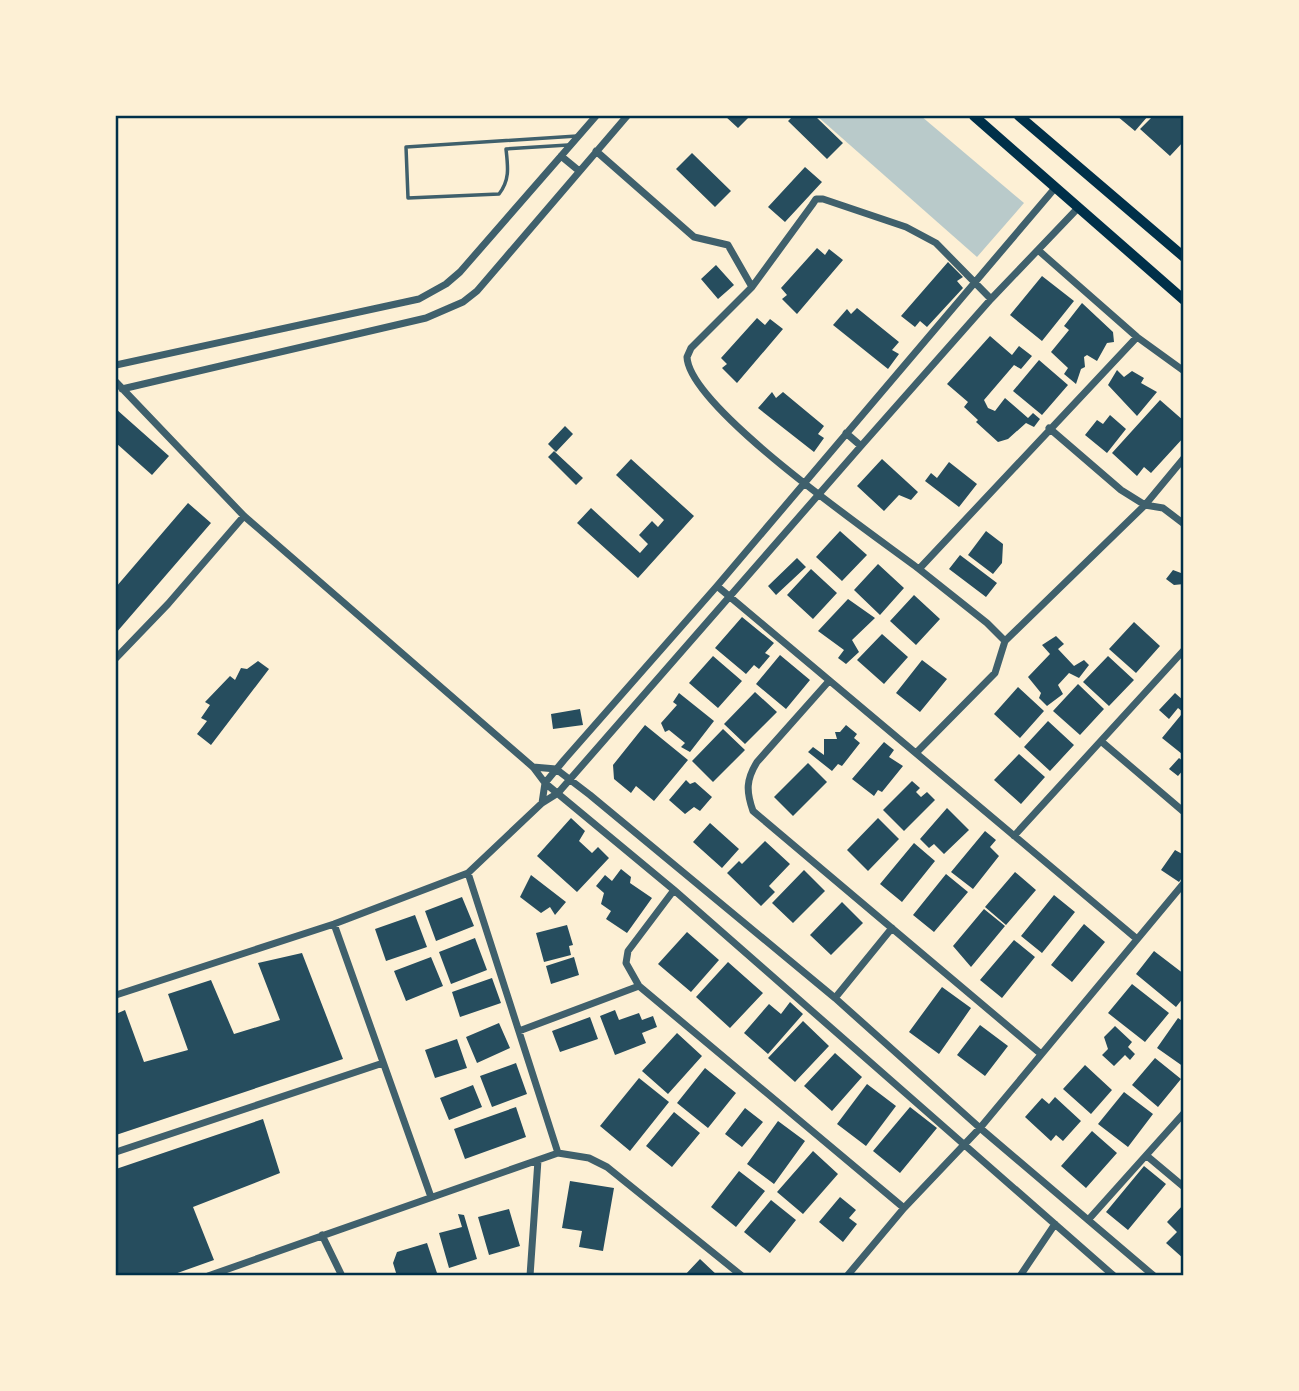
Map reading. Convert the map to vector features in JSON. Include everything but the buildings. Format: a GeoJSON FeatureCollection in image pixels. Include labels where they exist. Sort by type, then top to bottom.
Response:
{"type":"FeatureCollection","features":[{"type":"Feature","properties":{"kind":"highway"},"geometry":{"type":"LineString","coordinates":[[974,116],[1184,300]]}},
{"type":"Feature","properties":{"kind":"highway"},"geometry":{"type":"LineString","coordinates":[[1019,116],[1184,257]]}},
{"type":"Feature","properties":{"kind":"street"},"geometry":{"type":"LineString","coordinates":[[116,365],[419,299],[446,284],[460,272],[596,116]]}},
{"type":"Feature","properties":{"kind":"street"},"geometry":{"type":"LineString","coordinates":[[122,388],[440,314],[477,290],[627,116]]}},
{"type":"Feature","properties":{"kind":"street"},"geometry":{"type":"LineString","coordinates":[[596,151],[694,237],[729,245],[752,287]]}},
{"type":"Feature","properties":{"kind":"street"},"geometry":{"type":"LineString","coordinates":[[561,156],[578,170]]}},
{"type":"Feature","properties":{"kind":"street"},"geometry":{"type":"LineString","coordinates":[[542,803],[545,783],[556,769],[717,586],[1055,188]]}},
{"type":"Feature","properties":{"kind":"street"},"geometry":{"type":"LineString","coordinates":[[991,299],[936,243],[906,227],[823,199],[816,200],[752,287],[691,348],[687,362],[691,374],[709,399],[818,495],[919,569],[987,623],[1005,641]]}},
{"type":"Feature","properties":{"kind":"street"},"geometry":{"type":"LineString","coordinates":[[116,995],[334,924],[468,873],[542,803],[558,793],[991,299],[1078,208]]}},
{"type":"Feature","properties":{"kind":"street"},"geometry":{"type":"LineString","coordinates":[[1038,250],[1137,337],[1184,371]]}},
{"type":"Feature","properties":{"kind":"street"},"geometry":{"type":"LineString","coordinates":[[919,569],[1137,337]]}},
{"type":"Feature","properties":{"kind":"street"},"geometry":{"type":"LineString","coordinates":[[116,382],[244,516],[533,767],[545,783],[674,890],[1114,1276]]}},
{"type":"Feature","properties":{"kind":"street"},"geometry":{"type":"LineString","coordinates":[[1049,428],[1121,490],[1145,505],[1163,508],[1184,524]]}},
{"type":"Feature","properties":{"kind":"street"},"geometry":{"type":"LineString","coordinates":[[846,433],[861,446]]}},
{"type":"Feature","properties":{"kind":"street"},"geometry":{"type":"LineString","coordinates":[[916,753],[995,673],[1005,641],[1145,505],[1184,458]]}},
{"type":"Feature","properties":{"kind":"street"},"geometry":{"type":"LineString","coordinates":[[116,658],[168,604],[244,516]]}},
{"type":"Feature","properties":{"kind":"street"},"geometry":{"type":"LineString","coordinates":[[717,586],[1137,939]]}},
{"type":"Feature","properties":{"kind":"street"},"geometry":{"type":"LineString","coordinates":[[1014,836],[1184,650]]}},
{"type":"Feature","properties":{"kind":"street"},"geometry":{"type":"LineString","coordinates":[[830,681],[757,762],[749,776],[746,793],[752,811],[1041,1054]]}},
{"type":"Feature","properties":{"kind":"street"},"geometry":{"type":"LineString","coordinates":[[1102,742],[1184,813]]}},
{"type":"Feature","properties":{"kind":"street"},"geometry":{"type":"LineString","coordinates":[[533,767],[556,769],[569,778],[835,998],[980,1128],[1154,1276]]}},
{"type":"Feature","properties":{"kind":"street"},"geometry":{"type":"LineString","coordinates":[[468,873],[558,1153]]}},
{"type":"Feature","properties":{"kind":"street"},"geometry":{"type":"LineString","coordinates":[[847,1276],[904,1208],[980,1128],[1184,883]]}},
{"type":"Feature","properties":{"kind":"street"},"geometry":{"type":"LineString","coordinates":[[674,890],[628,951],[626,962],[639,986],[904,1208]]}},
{"type":"Feature","properties":{"kind":"street"},"geometry":{"type":"LineString","coordinates":[[334,924],[430,1197]]}},
{"type":"Feature","properties":{"kind":"street"},"geometry":{"type":"LineString","coordinates":[[835,998],[892,928]]}},
{"type":"Feature","properties":{"kind":"street"},"geometry":{"type":"LineString","coordinates":[[519,1031],[639,986]]}},
{"type":"Feature","properties":{"kind":"street"},"geometry":{"type":"LineString","coordinates":[[116,1152],[383,1063]]}},
{"type":"Feature","properties":{"kind":"street"},"geometry":{"type":"LineString","coordinates":[[1088,1219],[1184,1113]]}},
{"type":"Feature","properties":{"kind":"street"},"geometry":{"type":"LineString","coordinates":[[208,1276],[558,1153],[589,1158],[607,1167],[742,1276]]}},
{"type":"Feature","properties":{"kind":"street"},"geometry":{"type":"LineString","coordinates":[[1147,1156],[1184,1186]]}},
{"type":"Feature","properties":{"kind":"street"},"geometry":{"type":"LineString","coordinates":[[530,1276],[538,1160]]}},
{"type":"Feature","properties":{"kind":"street"},"geometry":{"type":"LineString","coordinates":[[1020,1276],[1055,1224]]}},
{"type":"Feature","properties":{"kind":"street"},"geometry":{"type":"LineString","coordinates":[[322,1235],[341,1276]]}},
{"type":"Feature","properties":{"kind":"lane"},"geometry":{"type":"LineString","coordinates":[[570,145],[506,149],[509,169],[506,185],[499,194],[408,198],[406,147],[579,135]]}},
{"type":"Feature","properties":{"kind":"shaded area"},"geometry":{"type":"Polygon","coordinates":[[[817,116],[921,116],[1024,203],[977,257],[817,116]]]}}]}
